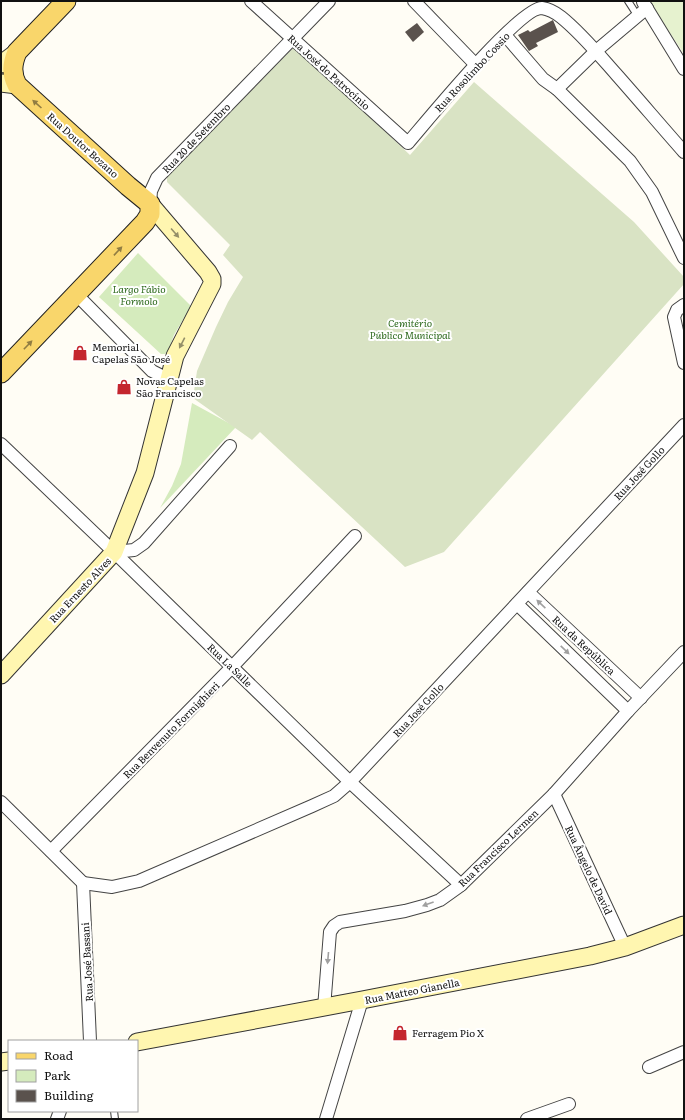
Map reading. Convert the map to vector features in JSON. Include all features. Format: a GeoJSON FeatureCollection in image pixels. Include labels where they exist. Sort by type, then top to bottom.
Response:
{"type":"FeatureCollection","features":[{"type":"Feature","properties":{"kind":"main road"},"geometry":{"type":"LineString","coordinates":[[17,52],[66,1]]}},
{"type":"Feature","properties":{"kind":"main road","name":"Rua Doutor Bozano"},"geometry":{"type":"LineString","coordinates":[[17,52],[14,59],[13,76],[9,84],[150,204]]}},
{"type":"Feature","properties":{"kind":"main road","name":"Rua 20 de Setembro"},"geometry":{"type":"LineString","coordinates":[[1,373],[145,222],[150,214],[150,204]]}},
{"type":"Feature","properties":{"kind":"street","name":"Rua José do Patrocínio"},"geometry":{"type":"LineString","coordinates":[[251,1],[408,143]]}},
{"type":"Feature","properties":{"kind":"street","name":"Rua 20 de Setembro"},"geometry":{"type":"LineString","coordinates":[[150,204],[151,191],[157,178],[329,1]]}},
{"type":"Feature","properties":{"kind":"street"},"geometry":{"type":"LineString","coordinates":[[414,1],[476,65]]}},
{"type":"Feature","properties":{"kind":"street","name":"Rua Rosolimbo Cossio"},"geometry":{"type":"LineString","coordinates":[[408,143],[476,65],[505,35],[533,11],[541,8],[552,11],[562,18],[596,51]]}},
{"type":"Feature","properties":{"kind":"street"},"geometry":{"type":"LineString","coordinates":[[557,89],[642,8],[684,69]]}},
{"type":"Feature","properties":{"kind":"street"},"geometry":{"type":"LineString","coordinates":[[505,35],[543,79],[557,89],[630,161],[652,192],[684,258]]}},
{"type":"Feature","properties":{"kind":"street"},"geometry":{"type":"LineString","coordinates":[[596,51],[684,152]]}},
{"type":"Feature","properties":{"kind":"street"},"geometry":{"type":"LineString","coordinates":[[1,63],[17,52]]}},
{"type":"Feature","properties":{"kind":"street"},"geometry":{"type":"LineString","coordinates":[[114,552],[145,473],[175,356],[212,284],[212,279],[208,272],[150,204]]}},
{"type":"Feature","properties":{"kind":"street"},"geometry":{"type":"LineString","coordinates":[[76,294],[152,371],[168,379]]}},
{"type":"Feature","properties":{"kind":"street"},"geometry":{"type":"LineString","coordinates":[[684,305],[677,310],[674,317],[684,363]]}},
{"type":"Feature","properties":{"kind":"street","name":"Rua José Gollo"},"geometry":{"type":"LineString","coordinates":[[83,883],[112,887],[139,881],[334,796],[350,782],[684,425]]}},
{"type":"Feature","properties":{"kind":"street","name":"Rua La Salle"},"geometry":{"type":"LineString","coordinates":[[1,444],[350,782],[461,885]]}},
{"type":"Feature","properties":{"kind":"street","name":"Rua Ernesto Alves"},"geometry":{"type":"LineString","coordinates":[[1,675],[114,552],[134,550],[144,543],[230,446]]}},
{"type":"Feature","properties":{"kind":"street","name":"Rua Benvenuto Formighieri"},"geometry":{"type":"LineString","coordinates":[[51,851],[232,667],[355,536]]}},
{"type":"Feature","properties":{"kind":"street","name":"Rua da República"},"geometry":{"type":"LineString","coordinates":[[528,592],[641,698]]}},
{"type":"Feature","properties":{"kind":"street","name":"Rua da República"},"geometry":{"type":"LineString","coordinates":[[517,604],[628,711]]}},
{"type":"Feature","properties":{"kind":"street","name":"Rua Francisco Lermen"},"geometry":{"type":"LineString","coordinates":[[324,1008],[330,932],[334,926],[340,922],[405,911],[426,905],[440,900],[461,885],[554,794],[628,711],[684,652]]}},
{"type":"Feature","properties":{"kind":"street","name":"Rua Ângelo de David"},"geometry":{"type":"LineString","coordinates":[[554,794],[625,946]]}},
{"type":"Feature","properties":{"kind":"street"},"geometry":{"type":"LineString","coordinates":[[1,802],[83,883]]}},
{"type":"Feature","properties":{"kind":"street","name":"Rua José Bassani"},"geometry":{"type":"LineString","coordinates":[[83,883],[90,1040]]}},
{"type":"Feature","properties":{"kind":"street","name":"Rua Matteo Gianella"},"geometry":{"type":"LineString","coordinates":[[138,1042],[324,1008],[590,956],[625,946],[684,925]]}},
{"type":"Feature","properties":{"kind":"street"},"geometry":{"type":"LineString","coordinates":[[326,1119],[362,1000]]}},
{"type":"Feature","properties":{"kind":"street"},"geometry":{"type":"LineString","coordinates":[[650,1067],[684,1052]]}},
{"type":"Feature","properties":{"kind":"street"},"geometry":{"type":"LineString","coordinates":[[528,1119],[569,1104]]}},
{"type":"Feature","properties":{"kind":"lane"},"geometry":{"type":"LineString","coordinates":[[628,1],[642,8]]}},
{"type":"Feature","properties":{"kind":"green space"},"geometry":{"type":"Polygon","coordinates":[[[649,1],[684,1],[684,54],[649,1]]]}},
{"type":"Feature","properties":{"kind":"green space","name":"Cemitério Público Municipal"},"geometry":{"type":"Polygon","coordinates":[[[295,46],[410,155],[474,82],[634,222],[684,277],[684,284],[444,552],[405,567],[260,432],[252,440],[193,398],[197,371],[228,302],[243,277],[223,255],[230,245],[167,182],[167,177],[295,46]]]}},
{"type":"Feature","properties":{"kind":"green space","name":"Largo Fábio Formolo"},"geometry":{"type":"Polygon","coordinates":[[[138,253],[191,306],[174,335],[168,351],[165,354],[161,354],[99,297],[138,253]]]}},
{"type":"Feature","properties":{"kind":"green space"},"geometry":{"type":"Polygon","coordinates":[[[192,403],[236,427],[160,508],[172,486],[181,464],[192,403]]]}},
{"type":"Feature","properties":{"kind":"building"},"geometry":{"type":"Polygon","coordinates":[[[553,20],[558,32],[536,43],[538,46],[529,51],[518,35],[528,30],[530,32],[553,20]]]}},
{"type":"Feature","properties":{"kind":"building"},"geometry":{"type":"Polygon","coordinates":[[[417,23],[424,32],[413,42],[405,32],[417,23]]]}},
{"type":"Feature","properties":{"kind":"place","name":"Memorial Capelas São José"},"geometry":{"type":"Point","coordinates":[80,353]}},
{"type":"Feature","properties":{"kind":"place","name":"Novas Capelas São Francisco"},"geometry":{"type":"Point","coordinates":[124,387]}},
{"type":"Feature","properties":{"kind":"place","name":"Ferragem Pio X"},"geometry":{"type":"Point","coordinates":[400,1033]}}]}
